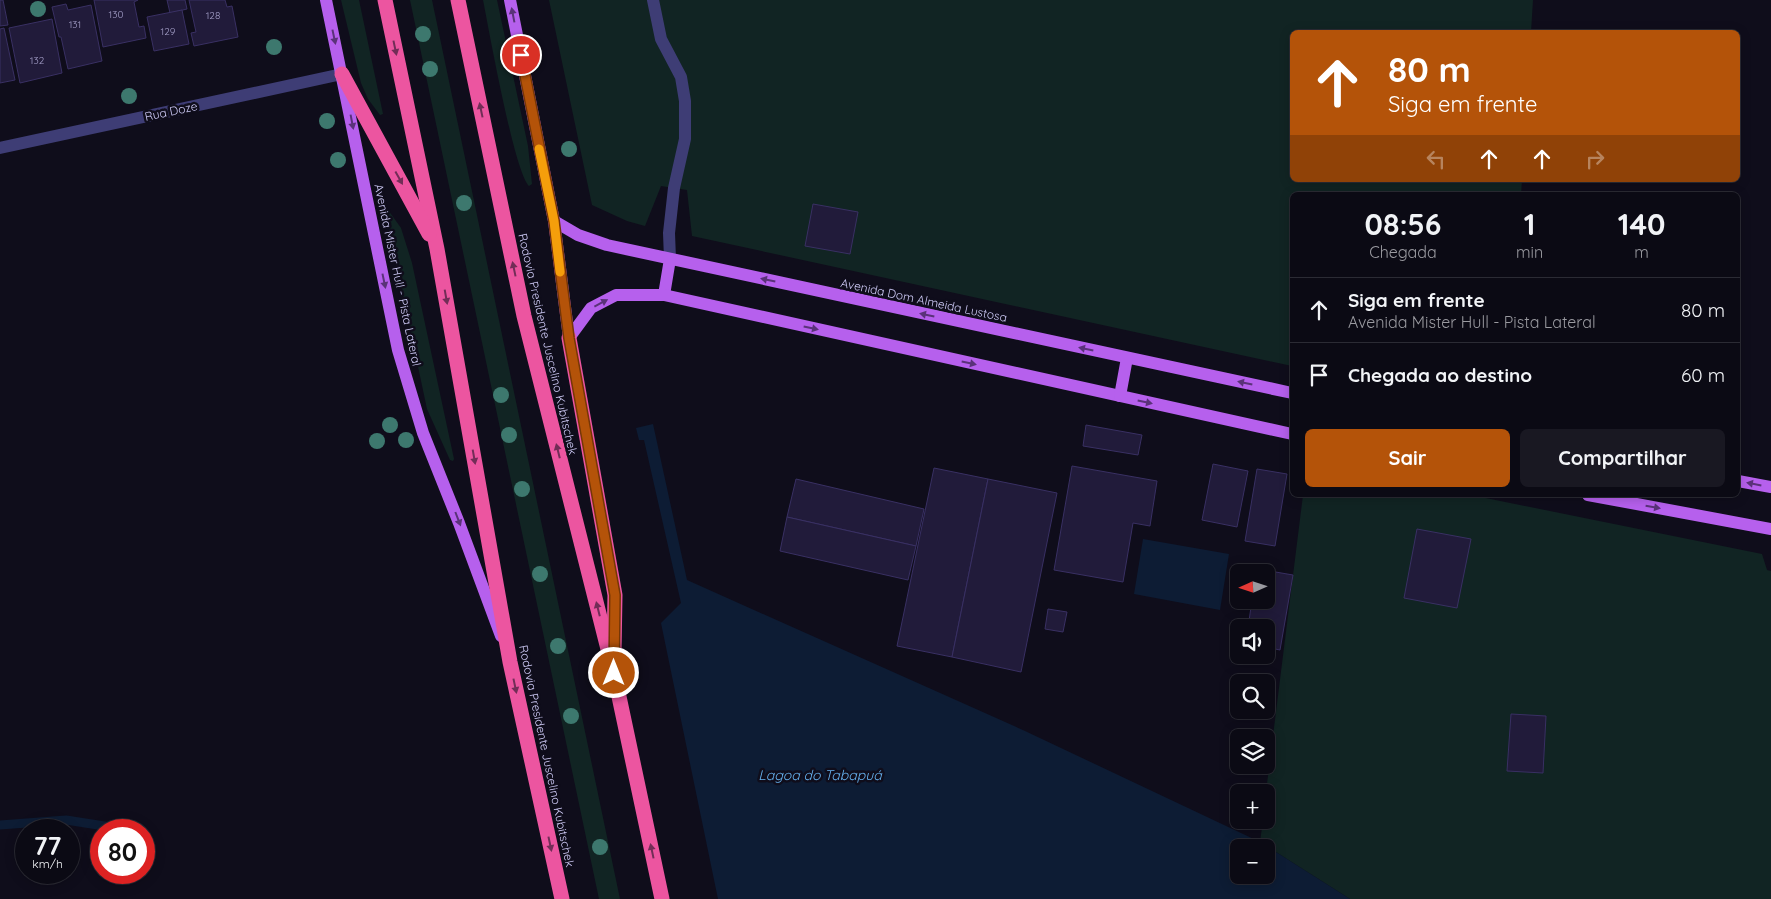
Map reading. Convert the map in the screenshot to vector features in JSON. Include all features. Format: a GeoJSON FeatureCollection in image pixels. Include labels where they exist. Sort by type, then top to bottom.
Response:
{"type":"FeatureCollection","features":[{"type":"Feature","properties":{"kind":"highway","name":"Rodovia Presidente Juscelino Kubitschek"},"geometry":{"type":"LineString","coordinates":[[385,0],[437,249],[510,662],[562,899]]}},
{"type":"Feature","properties":{"kind":"highway","name":"Rodovia Presidente Juscelino Kubitschek"},"geometry":{"type":"LineString","coordinates":[[458,0],[524,316],[614,673],[662,899]]}},
{"type":"Feature","properties":{"kind":"highway"},"geometry":{"type":"LineString","coordinates":[[342,74],[437,249]]}},
{"type":"Feature","properties":{"kind":"highway"},"geometry":{"type":"LineString","coordinates":[[569,338],[615,595],[614,673]]}},
{"type":"Feature","properties":{"kind":"main road","name":"Avenida Mister Hull - Pista Lateral"},"geometry":{"type":"LineString","coordinates":[[326,0],[398,350],[423,433],[459,523],[510,662]]}},
{"type":"Feature","properties":{"kind":"main road"},"geometry":{"type":"LineString","coordinates":[[510,0],[554,221],[569,338]]}},
{"type":"Feature","properties":{"kind":"main road","name":"Avenida Dom Almeida Lustosa"},"geometry":{"type":"LineString","coordinates":[[554,221],[578,236],[607,245],[1290,393]]}},
{"type":"Feature","properties":{"kind":"main road"},"geometry":{"type":"LineString","coordinates":[[664,295],[670,259]]}},
{"type":"Feature","properties":{"kind":"main road"},"geometry":{"type":"LineString","coordinates":[[569,338],[591,308],[616,295],[664,295],[1290,434]]}},
{"type":"Feature","properties":{"kind":"main road"},"geometry":{"type":"LineString","coordinates":[[1120,396],[1128,358]]}},
{"type":"Feature","properties":{"kind":"main road"},"geometry":{"type":"LineString","coordinates":[[1740,480],[1771,487]]}},
{"type":"Feature","properties":{"kind":"main road"},"geometry":{"type":"LineString","coordinates":[[1599,497],[1771,529]]}},
{"type":"Feature","properties":{"kind":"street"},"geometry":{"type":"LineString","coordinates":[[653,0],[661,39],[681,77],[685,101],[685,139],[674,188],[669,233],[670,259]]}},
{"type":"Feature","properties":{"kind":"street","name":"Rua Doze"},"geometry":{"type":"LineString","coordinates":[[0,148],[342,74]]}},
{"type":"Feature","properties":{"kind":"green space"},"geometry":{"type":"Polygon","coordinates":[[[341,0],[359,0],[383,114],[380,115],[368,99],[361,83],[341,0]]]}},
{"type":"Feature","properties":{"kind":"green space"},"geometry":{"type":"Polygon","coordinates":[[[410,0],[432,0],[620,899],[599,899],[410,0]]]}},
{"type":"Feature","properties":{"kind":"green space"},"geometry":{"type":"Polygon","coordinates":[[[483,0],[497,0],[528,146],[532,184],[529,186],[516,155],[509,128],[483,0]]]}},
{"type":"Feature","properties":{"kind":"green space"},"geometry":{"type":"Polygon","coordinates":[[[549,0],[1533,0],[1531,30],[1290,30],[1290,182],[1522,182],[1521,192],[1290,192],[1290,366],[692,236],[687,190],[661,186],[645,226],[627,221],[592,205],[549,0]]]}},
{"type":"Feature","properties":{"kind":"green space"},"geometry":{"type":"Polygon","coordinates":[[[386,207],[401,228],[412,263],[453,461],[450,460],[427,409],[385,211],[386,207]]]}},
{"type":"Feature","properties":{"kind":"green space"},"geometry":{"type":"Polygon","coordinates":[[[1303,497],[1481,497],[1762,554],[1767,570],[1771,571],[1771,899],[1350,899],[1275,852],[1275,839],[1260,839],[1262,829],[1275,829],[1275,784],[1267,784],[1268,774],[1275,774],[1274,729],[1303,497]]]}},
{"type":"Feature","properties":{"kind":"water","name":"Lagoa do Tabapuá"},"geometry":{"type":"Polygon","coordinates":[[[653,424],[687,580],[1025,731],[1254,839],[1230,839],[1230,884],[1275,884],[1275,852],[1350,899],[718,899],[661,623],[681,603],[644,440],[639,440],[636,428],[653,424]]]}},
{"type":"Feature","properties":{"kind":"water"},"geometry":{"type":"Polygon","coordinates":[[[1143,539],[1229,554],[1220,610],[1134,594],[1143,539]]]}},
{"type":"Feature","properties":{"kind":"building"},"geometry":{"type":"Polygon","coordinates":[[[0,0],[3,0],[8,25],[0,26],[0,0]]]}},
{"type":"Feature","properties":{"kind":"building"},"geometry":{"type":"Polygon","coordinates":[[[94,0],[138,0],[134,2],[139,27],[144,26],[146,38],[103,47],[94,0]]]}},
{"type":"Feature","properties":{"kind":"building"},"geometry":{"type":"Polygon","coordinates":[[[167,0],[185,0],[187,9],[170,13],[167,0]]]}},
{"type":"Feature","properties":{"kind":"building"},"geometry":{"type":"Polygon","coordinates":[[[189,0],[225,0],[227,7],[232,6],[238,37],[194,46],[191,33],[196,32],[189,0]]]}},
{"type":"Feature","properties":{"kind":"building"},"geometry":{"type":"Polygon","coordinates":[[[66,4],[68,10],[91,5],[102,61],[68,69],[52,7],[66,4]]]}},
{"type":"Feature","properties":{"kind":"building"},"geometry":{"type":"Polygon","coordinates":[[[182,10],[189,44],[154,51],[147,17],[182,10]]]}},
{"type":"Feature","properties":{"kind":"building"},"geometry":{"type":"Polygon","coordinates":[[[52,19],[62,73],[20,83],[9,28],[52,19]]]}},
{"type":"Feature","properties":{"kind":"building"},"geometry":{"type":"Polygon","coordinates":[[[4,28],[15,80],[0,83],[0,29],[4,28]]]}},
{"type":"Feature","properties":{"kind":"building"},"geometry":{"type":"Polygon","coordinates":[[[813,204],[858,212],[850,254],[805,246],[813,204]]]}},
{"type":"Feature","properties":{"kind":"building"},"geometry":{"type":"Polygon","coordinates":[[[1086,425],[1142,435],[1138,455],[1083,446],[1086,425]]]}},
{"type":"Feature","properties":{"kind":"building"},"geometry":{"type":"Polygon","coordinates":[[[1213,464],[1248,471],[1237,527],[1202,520],[1213,464]]]}},
{"type":"Feature","properties":{"kind":"building"},"geometry":{"type":"Polygon","coordinates":[[[1072,466],[1157,481],[1150,526],[1133,523],[1123,582],[1054,570],[1072,466]]]}},
{"type":"Feature","properties":{"kind":"building"},"geometry":{"type":"Polygon","coordinates":[[[934,468],[988,479],[952,657],[897,646],[934,468]]]}},
{"type":"Feature","properties":{"kind":"building"},"geometry":{"type":"Polygon","coordinates":[[[1257,469],[1287,474],[1275,546],[1245,541],[1257,469]]]}},
{"type":"Feature","properties":{"kind":"building"},"geometry":{"type":"Polygon","coordinates":[[[796,479],[924,509],[916,546],[787,517],[796,479]]]}},
{"type":"Feature","properties":{"kind":"building"},"geometry":{"type":"Polygon","coordinates":[[[988,479],[1057,493],[1021,672],[952,657],[988,479]]]}},
{"type":"Feature","properties":{"kind":"building"},"geometry":{"type":"Polygon","coordinates":[[[787,517],[916,546],[908,580],[780,551],[787,517]]]}},
{"type":"Feature","properties":{"kind":"building"},"geometry":{"type":"Polygon","coordinates":[[[1417,529],[1471,539],[1457,608],[1404,598],[1417,529]]]}},
{"type":"Feature","properties":{"kind":"building"},"geometry":{"type":"Polygon","coordinates":[[[1275,572],[1293,575],[1280,650],[1275,649],[1275,619],[1249,619],[1251,609],[1275,609],[1275,572]]]}},
{"type":"Feature","properties":{"kind":"building"},"geometry":{"type":"Polygon","coordinates":[[[1048,609],[1067,612],[1063,632],[1045,629],[1048,609]]]}},
{"type":"Feature","properties":{"kind":"building"},"geometry":{"type":"Polygon","coordinates":[[[1511,714],[1546,716],[1543,773],[1507,771],[1511,714]]]}},
{"type":"Feature","properties":{"kind":"waterway"},"geometry":{"type":"LineString","coordinates":[[0,825],[66,820],[90,824]]}},
{"type":"Feature","properties":{"kind":"slow traffic"},"geometry":{"type":"LineString","coordinates":[[539,149],[554,221],[560,272]]}},
{"type":"Feature","properties":{"kind":"route"},"geometry":{"type":"LineString","coordinates":[[521,55],[554,221],[569,338],[615,595],[614,673]]}}]}
